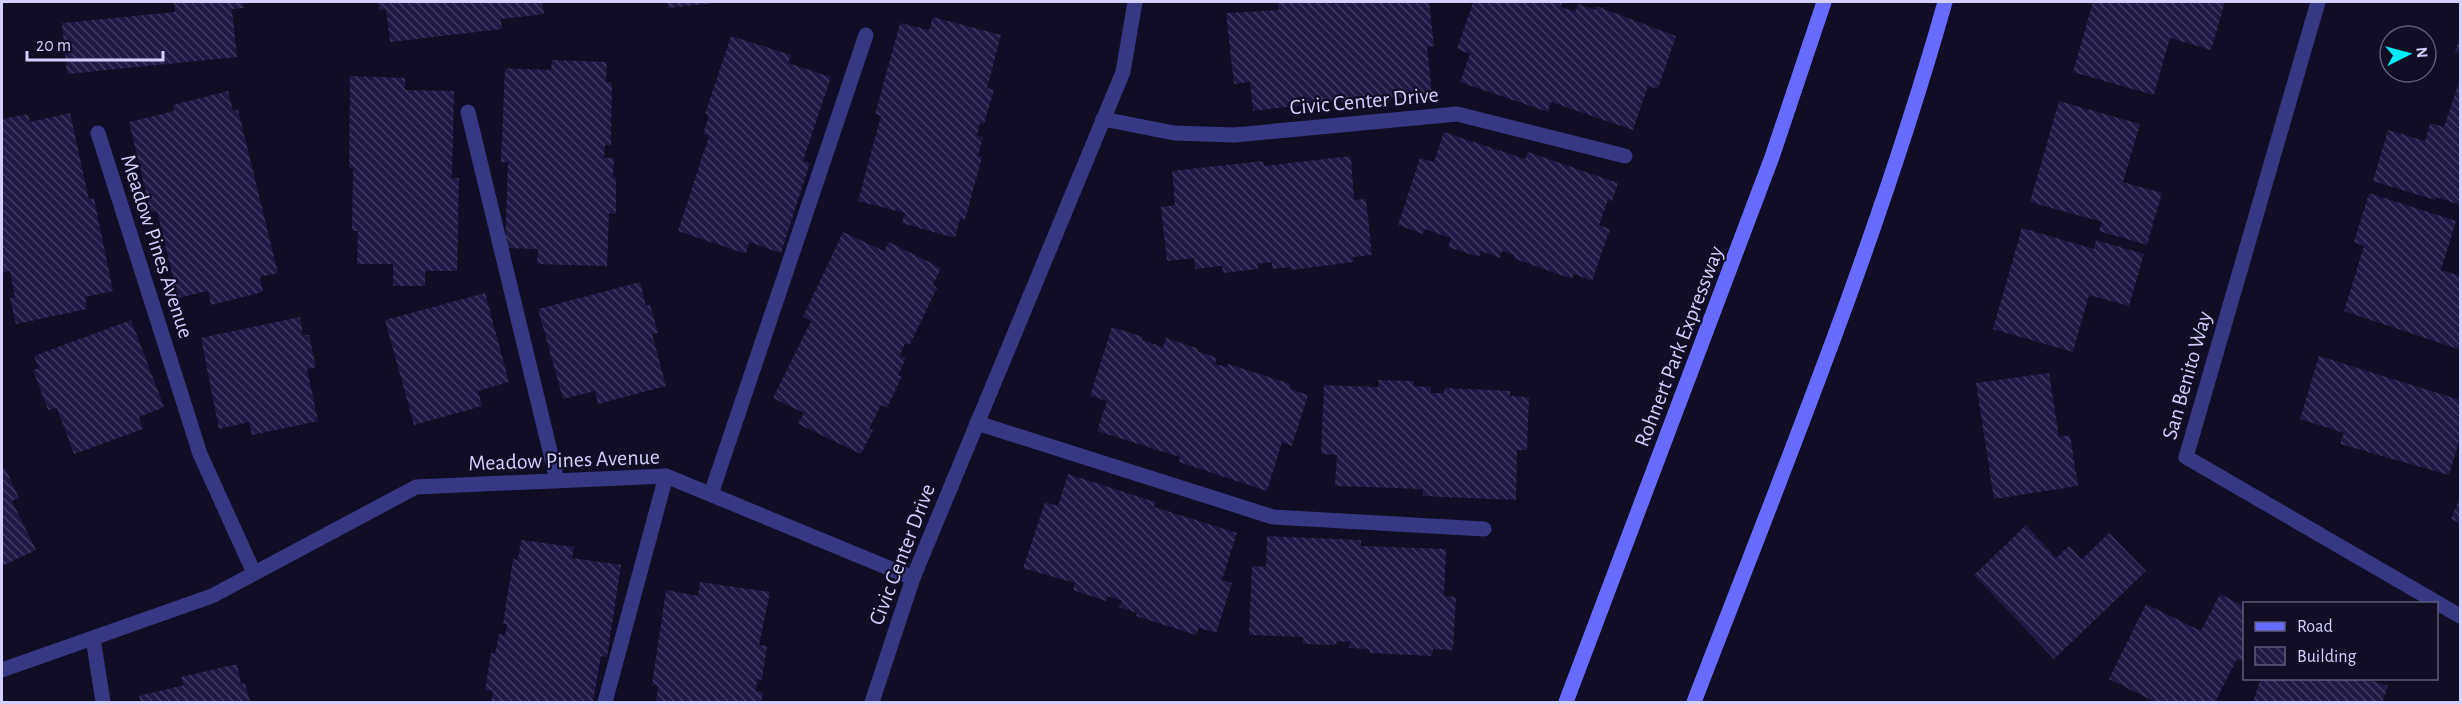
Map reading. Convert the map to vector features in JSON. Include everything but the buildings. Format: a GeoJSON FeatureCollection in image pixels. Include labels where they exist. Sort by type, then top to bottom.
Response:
{"type":"FeatureCollection","features":[{"type":"Feature","properties":{"kind":"main road","name":"Rohnert Park Expressway"},"geometry":{"type":"LineString","coordinates":[[1566,702],[1772,157],[1824,2]]}},
{"type":"Feature","properties":{"kind":"main road"},"geometry":{"type":"LineString","coordinates":[[1694,702],[1844,313],[1945,2]]}},
{"type":"Feature","properties":{"kind":"street","name":"Civic Center Drive"},"geometry":{"type":"LineString","coordinates":[[872,702],[912,578],[1123,72],[1135,2]]}},
{"type":"Feature","properties":{"kind":"street","name":"San Benito Way"},"geometry":{"type":"LineString","coordinates":[[2318,2],[2186,456],[2436,602]]}},
{"type":"Feature","properties":{"kind":"street"},"geometry":{"type":"LineString","coordinates":[[711,494],[866,35]]}},
{"type":"Feature","properties":{"kind":"street"},"geometry":{"type":"LineString","coordinates":[[468,112],[557,480]]}},
{"type":"Feature","properties":{"kind":"street","name":"Civic Center Drive"},"geometry":{"type":"LineString","coordinates":[[1103,119],[1174,133],[1234,135],[1457,114],[1626,156]]}},
{"type":"Feature","properties":{"kind":"street","name":"Meadow Pines Avenue"},"geometry":{"type":"LineString","coordinates":[[98,133],[200,454],[254,573]]}},
{"type":"Feature","properties":{"kind":"street"},"geometry":{"type":"LineString","coordinates":[[977,423],[1273,517],[1484,529]]}},
{"type":"Feature","properties":{"kind":"street"},"geometry":{"type":"LineString","coordinates":[[605,702],[666,476]]}},
{"type":"Feature","properties":{"kind":"street","name":"Meadow Pines Avenue"},"geometry":{"type":"LineString","coordinates":[[2,670],[213,596],[416,487],[666,476],[912,578]]}},
{"type":"Feature","properties":{"kind":"street","name":"San Benito Way"},"geometry":{"type":"LineString","coordinates":[[2438,603],[2460,616]]}},
{"type":"Feature","properties":{"kind":"street"},"geometry":{"type":"LineString","coordinates":[[93,638],[103,702]]}}]}
